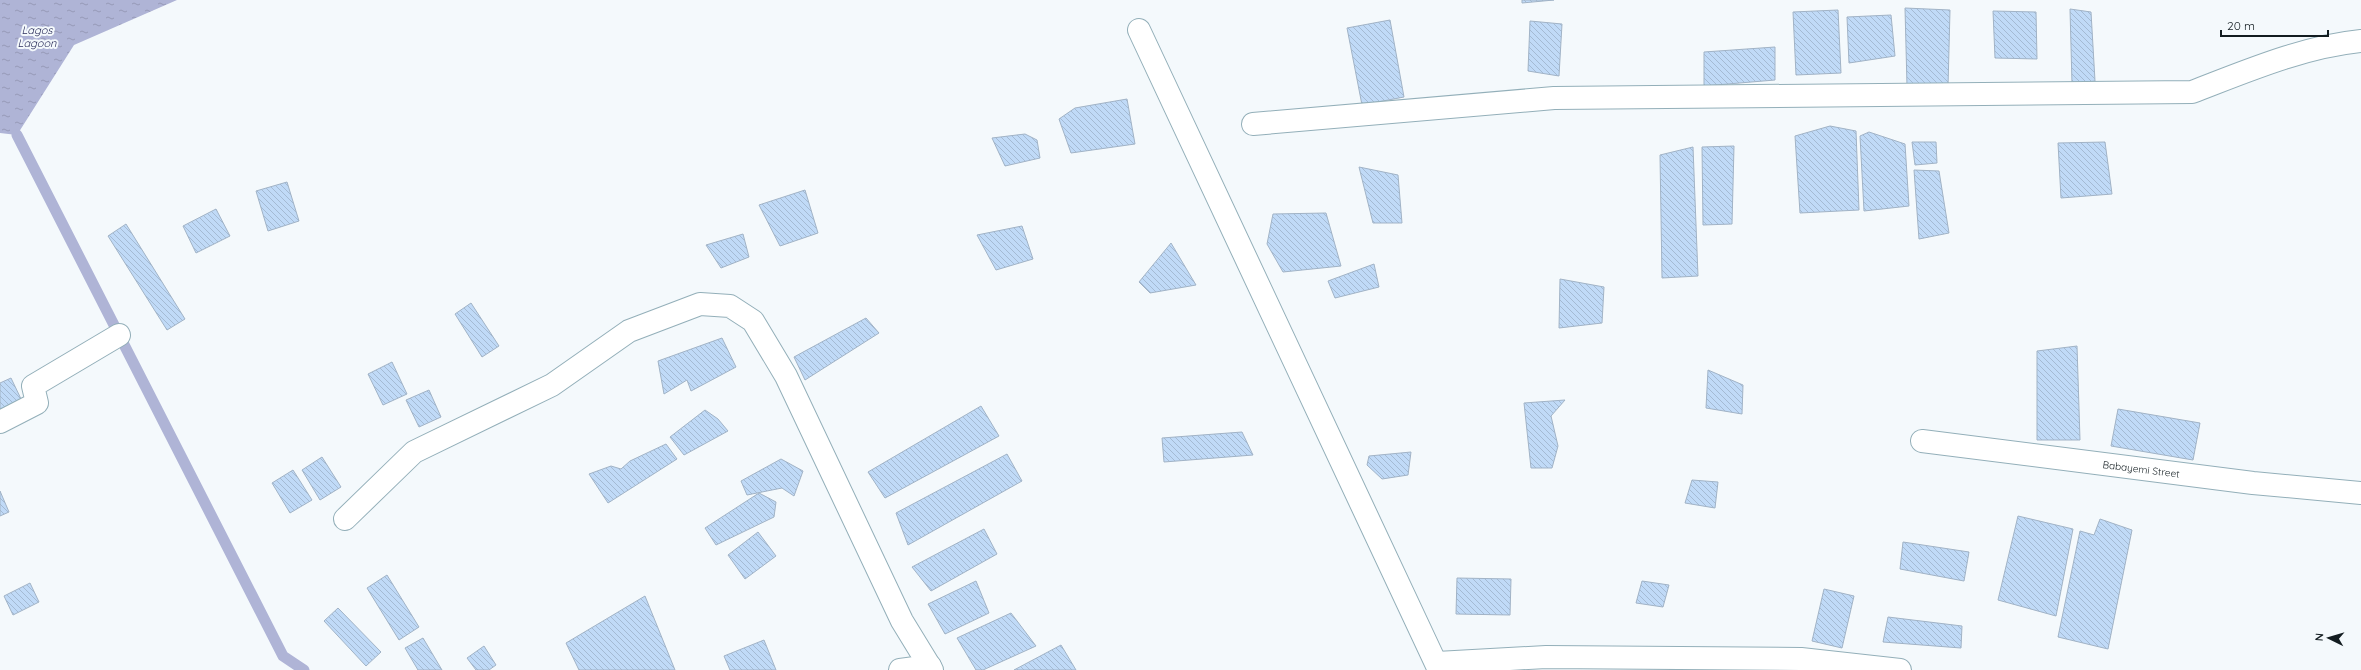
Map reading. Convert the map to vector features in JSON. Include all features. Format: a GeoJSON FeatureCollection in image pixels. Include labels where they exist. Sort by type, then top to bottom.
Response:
{"type":"FeatureCollection","features":[{"type":"Feature","properties":{"kind":"street"},"geometry":{"type":"LineString","coordinates":[[1139,30],[1438,667],[1546,657],[1801,659],[1900,670]]}},
{"type":"Feature","properties":{"kind":"street"},"geometry":{"type":"LineString","coordinates":[[1253,124],[1554,98],[2192,92],[2268,63],[2329,44],[2361,41]]}},
{"type":"Feature","properties":{"kind":"street"},"geometry":{"type":"LineString","coordinates":[[346,519],[414,452],[552,385],[629,331],[700,304],[730,306],[753,321],[786,376],[902,621],[931,668],[900,670]]}},
{"type":"Feature","properties":{"kind":"street"},"geometry":{"type":"LineString","coordinates":[[0,422],[37,403],[33,386],[119,335]]}},
{"type":"Feature","properties":{"kind":"street","name":"Babayemi Street"},"geometry":{"type":"LineString","coordinates":[[1922,441],[2253,483],[2361,493]]}},
{"type":"Feature","properties":{"kind":"water","name":"Lagos Lagoon"},"geometry":{"type":"Polygon","coordinates":[[[0,0],[177,0],[74,45],[17,135],[0,133],[0,0]]]}},
{"type":"Feature","properties":{"kind":"building"},"geometry":{"type":"Polygon","coordinates":[[[1522,0],[1554,0],[1522,3],[1522,0]]]}},
{"type":"Feature","properties":{"kind":"building"},"geometry":{"type":"Polygon","coordinates":[[[1905,8],[1950,10],[1948,87],[1907,86],[1905,8]]]}},
{"type":"Feature","properties":{"kind":"building"},"geometry":{"type":"Polygon","coordinates":[[[2070,9],[2091,12],[2095,81],[2072,84],[2070,9]]]}},
{"type":"Feature","properties":{"kind":"building"},"geometry":{"type":"Polygon","coordinates":[[[1838,10],[1841,73],[1796,75],[1793,12],[1838,10]]]}},
{"type":"Feature","properties":{"kind":"building"},"geometry":{"type":"Polygon","coordinates":[[[1993,11],[2036,12],[2037,59],[1995,58],[1993,11]]]}},
{"type":"Feature","properties":{"kind":"building"},"geometry":{"type":"Polygon","coordinates":[[[1891,15],[1895,56],[1849,63],[1847,17],[1891,15]]]}},
{"type":"Feature","properties":{"kind":"building"},"geometry":{"type":"Polygon","coordinates":[[[1390,20],[1404,97],[1362,105],[1347,28],[1390,20]]]}},
{"type":"Feature","properties":{"kind":"building"},"geometry":{"type":"Polygon","coordinates":[[[1530,21],[1562,24],[1559,76],[1528,71],[1530,21]]]}},
{"type":"Feature","properties":{"kind":"building"},"geometry":{"type":"Polygon","coordinates":[[[1775,47],[1775,80],[1704,86],[1704,52],[1775,47]]]}},
{"type":"Feature","properties":{"kind":"building"},"geometry":{"type":"Polygon","coordinates":[[[1127,99],[1135,144],[1071,153],[1059,119],[1075,108],[1127,99]]]}},
{"type":"Feature","properties":{"kind":"building"},"geometry":{"type":"Polygon","coordinates":[[[1830,126],[1856,131],[1859,210],[1800,213],[1795,136],[1830,126]]]}},
{"type":"Feature","properties":{"kind":"building"},"geometry":{"type":"Polygon","coordinates":[[[1869,132],[1905,144],[1909,206],[1864,211],[1860,136],[1869,132]]]}},
{"type":"Feature","properties":{"kind":"building"},"geometry":{"type":"Polygon","coordinates":[[[1025,134],[1037,140],[1040,158],[1005,166],[992,138],[1025,134]]]}},
{"type":"Feature","properties":{"kind":"building"},"geometry":{"type":"Polygon","coordinates":[[[1912,142],[1936,142],[1937,163],[1915,165],[1912,142]]]}},
{"type":"Feature","properties":{"kind":"building"},"geometry":{"type":"Polygon","coordinates":[[[2105,142],[2112,194],[2061,198],[2058,143],[2105,142]]]}},
{"type":"Feature","properties":{"kind":"building"},"geometry":{"type":"Polygon","coordinates":[[[1734,146],[1732,224],[1703,225],[1702,147],[1734,146]]]}},
{"type":"Feature","properties":{"kind":"building"},"geometry":{"type":"Polygon","coordinates":[[[1693,147],[1698,276],[1662,278],[1660,155],[1693,147]]]}},
{"type":"Feature","properties":{"kind":"building"},"geometry":{"type":"Polygon","coordinates":[[[1359,167],[1398,175],[1402,223],[1373,223],[1359,167]]]}},
{"type":"Feature","properties":{"kind":"building"},"geometry":{"type":"Polygon","coordinates":[[[1914,170],[1939,171],[1949,233],[1919,239],[1914,170]]]}},
{"type":"Feature","properties":{"kind":"building"},"geometry":{"type":"Polygon","coordinates":[[[287,182],[299,221],[268,231],[256,191],[287,182]]]}},
{"type":"Feature","properties":{"kind":"building"},"geometry":{"type":"Polygon","coordinates":[[[805,190],[818,233],[780,246],[759,205],[805,190]]]}},
{"type":"Feature","properties":{"kind":"building"},"geometry":{"type":"Polygon","coordinates":[[[216,209],[230,236],[196,253],[183,226],[216,209]]]}},
{"type":"Feature","properties":{"kind":"building"},"geometry":{"type":"Polygon","coordinates":[[[1326,213],[1341,266],[1283,272],[1267,244],[1273,214],[1326,213]]]}},
{"type":"Feature","properties":{"kind":"building"},"geometry":{"type":"Polygon","coordinates":[[[126,224],[185,319],[167,330],[108,236],[126,224]]]}},
{"type":"Feature","properties":{"kind":"building"},"geometry":{"type":"Polygon","coordinates":[[[1022,226],[1033,259],[996,270],[977,235],[1022,226]]]}},
{"type":"Feature","properties":{"kind":"building"},"geometry":{"type":"Polygon","coordinates":[[[743,234],[749,257],[721,268],[706,245],[743,234]]]}},
{"type":"Feature","properties":{"kind":"building"},"geometry":{"type":"Polygon","coordinates":[[[1171,243],[1196,285],[1150,293],[1139,282],[1171,243]]]}},
{"type":"Feature","properties":{"kind":"building"},"geometry":{"type":"Polygon","coordinates":[[[1374,264],[1379,287],[1335,298],[1328,281],[1374,264]]]}},
{"type":"Feature","properties":{"kind":"building"},"geometry":{"type":"Polygon","coordinates":[[[1560,279],[1604,287],[1602,323],[1559,328],[1560,279]]]}},
{"type":"Feature","properties":{"kind":"building"},"geometry":{"type":"Polygon","coordinates":[[[471,303],[499,346],[482,357],[455,314],[471,303]]]}},
{"type":"Feature","properties":{"kind":"building"},"geometry":{"type":"Polygon","coordinates":[[[866,318],[879,333],[805,380],[794,357],[866,318]]]}},
{"type":"Feature","properties":{"kind":"building"},"geometry":{"type":"Polygon","coordinates":[[[722,338],[736,367],[691,391],[687,380],[664,394],[658,361],[722,338]]]}},
{"type":"Feature","properties":{"kind":"building"},"geometry":{"type":"Polygon","coordinates":[[[2077,346],[2080,440],[2037,440],[2037,351],[2077,346]]]}},
{"type":"Feature","properties":{"kind":"building"},"geometry":{"type":"Polygon","coordinates":[[[392,362],[407,394],[383,405],[368,374],[392,362]]]}},
{"type":"Feature","properties":{"kind":"building"},"geometry":{"type":"Polygon","coordinates":[[[1708,370],[1743,385],[1742,414],[1706,408],[1708,370]]]}},
{"type":"Feature","properties":{"kind":"building"},"geometry":{"type":"Polygon","coordinates":[[[11,378],[22,401],[0,412],[0,383],[11,378]]]}},
{"type":"Feature","properties":{"kind":"building"},"geometry":{"type":"Polygon","coordinates":[[[429,390],[441,417],[419,427],[406,400],[429,390]]]}},
{"type":"Feature","properties":{"kind":"building"},"geometry":{"type":"Polygon","coordinates":[[[1565,400],[1551,416],[1558,446],[1552,468],[1531,468],[1524,403],[1565,400]]]}},
{"type":"Feature","properties":{"kind":"building"},"geometry":{"type":"Polygon","coordinates":[[[981,406],[999,436],[885,498],[868,472],[981,406]]]}},
{"type":"Feature","properties":{"kind":"building"},"geometry":{"type":"Polygon","coordinates":[[[2118,409],[2200,423],[2193,460],[2111,446],[2118,409]]]}},
{"type":"Feature","properties":{"kind":"building"},"geometry":{"type":"Polygon","coordinates":[[[705,410],[718,419],[728,431],[684,455],[670,437],[705,410]]]}},
{"type":"Feature","properties":{"kind":"building"},"geometry":{"type":"Polygon","coordinates":[[[1242,432],[1253,455],[1164,462],[1162,438],[1242,432]]]}},
{"type":"Feature","properties":{"kind":"building"},"geometry":{"type":"Polygon","coordinates":[[[666,444],[677,459],[608,503],[589,474],[611,466],[621,469],[630,461],[666,444]]]}},
{"type":"Feature","properties":{"kind":"building"},"geometry":{"type":"Polygon","coordinates":[[[1411,452],[1408,475],[1382,479],[1367,465],[1369,456],[1411,452]]]}},
{"type":"Feature","properties":{"kind":"building"},"geometry":{"type":"Polygon","coordinates":[[[1007,454],[1022,481],[908,545],[896,513],[1007,454]]]}},
{"type":"Feature","properties":{"kind":"building"},"geometry":{"type":"Polygon","coordinates":[[[322,457],[341,487],[320,500],[302,470],[322,457]]]}},
{"type":"Feature","properties":{"kind":"building"},"geometry":{"type":"Polygon","coordinates":[[[781,459],[803,471],[794,496],[782,488],[747,495],[741,481],[781,459]]]}},
{"type":"Feature","properties":{"kind":"building"},"geometry":{"type":"Polygon","coordinates":[[[293,470],[312,500],[290,513],[272,483],[293,470]]]}},
{"type":"Feature","properties":{"kind":"building"},"geometry":{"type":"Polygon","coordinates":[[[1692,480],[1718,482],[1715,508],[1685,503],[1692,480]]]}},
{"type":"Feature","properties":{"kind":"building"},"geometry":{"type":"Polygon","coordinates":[[[0,491],[9,512],[0,516],[0,491]]]}},
{"type":"Feature","properties":{"kind":"building"},"geometry":{"type":"Polygon","coordinates":[[[759,493],[776,502],[774,517],[716,545],[705,528],[759,493]]]}},
{"type":"Feature","properties":{"kind":"building"},"geometry":{"type":"Polygon","coordinates":[[[2018,516],[2073,529],[2056,616],[1998,600],[2018,516]]]}},
{"type":"Feature","properties":{"kind":"building"},"geometry":{"type":"Polygon","coordinates":[[[2100,519],[2132,530],[2108,649],[2058,637],[2080,531],[2094,535],[2100,519]]]}},
{"type":"Feature","properties":{"kind":"building"},"geometry":{"type":"Polygon","coordinates":[[[984,529],[997,554],[931,591],[912,567],[984,529]]]}},
{"type":"Feature","properties":{"kind":"building"},"geometry":{"type":"Polygon","coordinates":[[[758,532],[776,556],[745,579],[728,555],[758,532]]]}},
{"type":"Feature","properties":{"kind":"building"},"geometry":{"type":"Polygon","coordinates":[[[1903,542],[1969,552],[1964,581],[1900,569],[1903,542]]]}},
{"type":"Feature","properties":{"kind":"building"},"geometry":{"type":"Polygon","coordinates":[[[387,575],[419,627],[399,640],[367,588],[387,575]]]}},
{"type":"Feature","properties":{"kind":"building"},"geometry":{"type":"Polygon","coordinates":[[[1457,578],[1511,579],[1510,615],[1456,614],[1457,578]]]}},
{"type":"Feature","properties":{"kind":"building"},"geometry":{"type":"Polygon","coordinates":[[[976,581],[989,613],[945,634],[928,604],[976,581]]]}},
{"type":"Feature","properties":{"kind":"building"},"geometry":{"type":"Polygon","coordinates":[[[1642,581],[1669,585],[1663,607],[1636,603],[1642,581]]]}},
{"type":"Feature","properties":{"kind":"building"},"geometry":{"type":"Polygon","coordinates":[[[30,583],[39,602],[13,615],[4,596],[30,583]]]}},
{"type":"Feature","properties":{"kind":"building"},"geometry":{"type":"Polygon","coordinates":[[[1824,589],[1854,596],[1842,648],[1812,641],[1824,589]]]}},
{"type":"Feature","properties":{"kind":"building"},"geometry":{"type":"Polygon","coordinates":[[[645,596],[675,670],[579,670],[566,643],[645,596]]]}},
{"type":"Feature","properties":{"kind":"building"},"geometry":{"type":"Polygon","coordinates":[[[338,608],[381,652],[366,666],[324,621],[338,608]]]}},
{"type":"Feature","properties":{"kind":"building"},"geometry":{"type":"Polygon","coordinates":[[[1011,613],[1036,646],[983,670],[976,670],[957,638],[1011,613]]]}},
{"type":"Feature","properties":{"kind":"building"},"geometry":{"type":"Polygon","coordinates":[[[1888,617],[1962,626],[1961,648],[1883,642],[1888,617]]]}},
{"type":"Feature","properties":{"kind":"building"},"geometry":{"type":"Polygon","coordinates":[[[423,638],[442,670],[418,670],[405,648],[423,638]]]}},
{"type":"Feature","properties":{"kind":"building"},"geometry":{"type":"Polygon","coordinates":[[[764,640],[776,670],[730,670],[724,656],[764,640]]]}},
{"type":"Feature","properties":{"kind":"building"},"geometry":{"type":"Polygon","coordinates":[[[1061,645],[1076,670],[1014,670],[1061,645]]]}},
{"type":"Feature","properties":{"kind":"building"},"geometry":{"type":"Polygon","coordinates":[[[484,646],[496,665],[489,670],[476,670],[467,658],[484,646]]]}},
{"type":"Feature","properties":{"kind":"waterway"},"geometry":{"type":"LineString","coordinates":[[17,135],[283,656],[304,670]]}}]}
